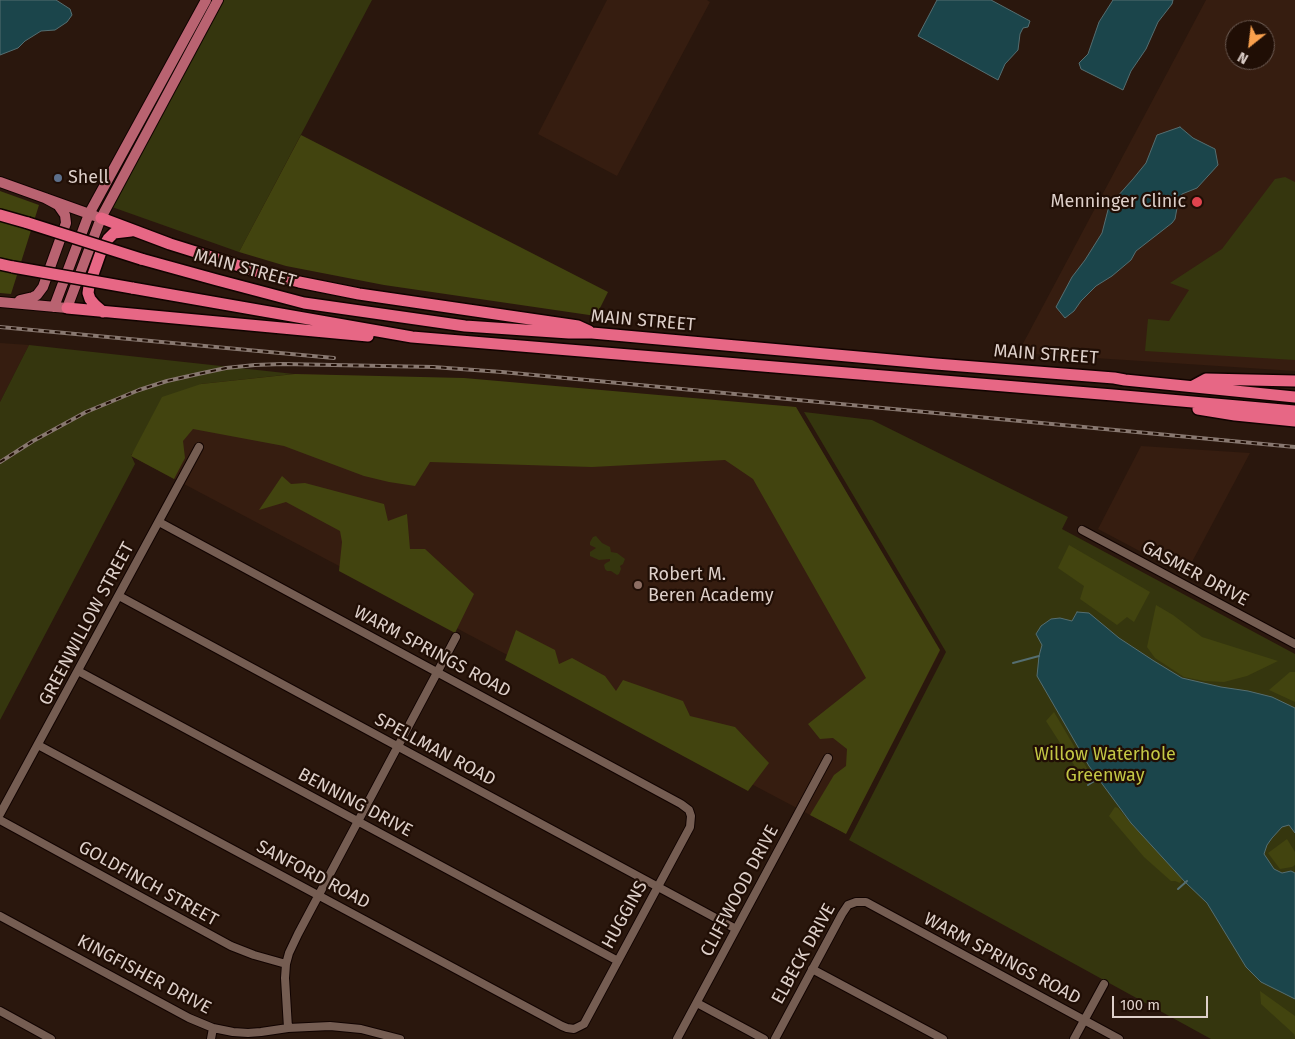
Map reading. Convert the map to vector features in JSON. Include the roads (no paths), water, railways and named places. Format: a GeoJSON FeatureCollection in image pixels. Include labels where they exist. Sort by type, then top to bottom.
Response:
{"type":"FeatureCollection","features":[{"type":"Feature","properties":{"kind":"highway","name":"MAIN STREET"},"geometry":{"type":"LineString","coordinates":[[0,214],[141,259],[304,303],[465,326],[592,333],[927,364],[1114,378],[1295,397]]}},
{"type":"Feature","properties":{"kind":"highway"},"geometry":{"type":"LineString","coordinates":[[101,218],[202,254],[255,271],[299,282],[359,294],[578,326],[592,333]]}},
{"type":"Feature","properties":{"kind":"highway"},"geometry":{"type":"LineString","coordinates":[[103,312],[94,305],[88,293],[102,249],[114,233],[135,231]]}},
{"type":"Feature","properties":{"kind":"highway","name":"MAIN STREET"},"geometry":{"type":"LineString","coordinates":[[0,264],[412,337],[1295,411]]}},
{"type":"Feature","properties":{"kind":"highway"},"geometry":{"type":"LineString","coordinates":[[66,308],[371,337],[431,339]]}},
{"type":"Feature","properties":{"kind":"highway"},"geometry":{"type":"LineString","coordinates":[[1193,386],[1206,379],[1295,381]]}},
{"type":"Feature","properties":{"kind":"highway"},"geometry":{"type":"LineString","coordinates":[[1113,395],[1235,415],[1295,421]]}},
{"type":"Feature","properties":{"kind":"main road"},"geometry":{"type":"LineString","coordinates":[[5,302],[66,308],[101,218],[152,122],[197,28],[206,0]]}},
{"type":"Feature","properties":{"kind":"main road"},"geometry":{"type":"LineString","coordinates":[[54,307],[89,214],[142,117],[197,28],[218,0]]}},
{"type":"Feature","properties":{"kind":"main road"},"geometry":{"type":"LineString","coordinates":[[142,117],[152,122]]}},
{"type":"Feature","properties":{"kind":"main road"},"geometry":{"type":"LineString","coordinates":[[0,182],[101,218]]}},
{"type":"Feature","properties":{"kind":"main road"},"geometry":{"type":"LineString","coordinates":[[5,302],[33,297],[40,292],[45,282],[66,223],[65,215],[58,205],[44,198]]}},
{"type":"Feature","properties":{"kind":"street","name":"GREENWILLOW STREET"},"geometry":{"type":"LineString","coordinates":[[0,814],[199,447]]}},
{"type":"Feature","properties":{"kind":"street","name":"WARM SPRINGS ROAD"},"geometry":{"type":"LineString","coordinates":[[159,522],[689,810]]}},
{"type":"Feature","properties":{"kind":"street","name":"GASMER DRIVE"},"geometry":{"type":"LineString","coordinates":[[1082,530],[1295,644]]}},
{"type":"Feature","properties":{"kind":"street","name":"SPELLMAN ROAD"},"geometry":{"type":"LineString","coordinates":[[119,596],[736,929]]}},
{"type":"Feature","properties":{"kind":"street"},"geometry":{"type":"LineString","coordinates":[[288,1028],[285,978],[289,953],[456,637]]}},
{"type":"Feature","properties":{"kind":"street","name":"BENNING DRIVE"},"geometry":{"type":"LineString","coordinates":[[78,671],[618,961]]}},
{"type":"Feature","properties":{"kind":"street","name":"SANFORD ROAD"},"geometry":{"type":"LineString","coordinates":[[38,745],[562,1026],[574,1029]]}},
{"type":"Feature","properties":{"kind":"street","name":"CLIFFWOOD DRIVE"},"geometry":{"type":"LineString","coordinates":[[677,1039],[828,758]]}},
{"type":"Feature","properties":{"kind":"street","name":"HUGGINS"},"geometry":{"type":"LineString","coordinates":[[574,1029],[584,1024],[690,827],[691,816],[689,810]]}},
{"type":"Feature","properties":{"kind":"street","name":"GOLDFINCH STREET"},"geometry":{"type":"LineString","coordinates":[[0,820],[231,946],[243,952],[286,964]]}},
{"type":"Feature","properties":{"kind":"street","name":"ELBECK DRIVE"},"geometry":{"type":"LineString","coordinates":[[775,1039],[848,905],[856,902],[866,902],[871,905]]}},
{"type":"Feature","properties":{"kind":"street","name":"WARM SPRINGS ROAD"},"geometry":{"type":"LineString","coordinates":[[871,905],[1119,1039]]}},
{"type":"Feature","properties":{"kind":"street","name":"KINGFISHER DRIVE"},"geometry":{"type":"LineString","coordinates":[[0,916],[189,1018],[213,1028],[248,1033],[288,1028],[330,1026],[378,1032],[400,1039]]}},
{"type":"Feature","properties":{"kind":"street"},"geometry":{"type":"LineString","coordinates":[[812,969],[943,1039]]}},
{"type":"Feature","properties":{"kind":"street"},"geometry":{"type":"LineString","coordinates":[[1074,1039],[1104,984]]}},
{"type":"Feature","properties":{"kind":"street"},"geometry":{"type":"LineString","coordinates":[[697,1003],[764,1039]]}},
{"type":"Feature","properties":{"kind":"street"},"geometry":{"type":"LineString","coordinates":[[0,1011],[51,1039]]}},
{"type":"Feature","properties":{"kind":"street"},"geometry":{"type":"LineString","coordinates":[[211,1039],[213,1028]]}},
{"type":"Feature","properties":{"kind":"water"},"geometry":{"type":"Polygon","coordinates":[[[0,0],[56,0],[70,9],[72,15],[67,22],[55,30],[41,31],[18,48],[0,55],[0,0]]]}},
{"type":"Feature","properties":{"kind":"water"},"geometry":{"type":"Polygon","coordinates":[[[937,0],[991,0],[1030,21],[1028,27],[1023,28],[1020,34],[1018,50],[1005,64],[998,80],[918,36],[937,0]]]}},
{"type":"Feature","properties":{"kind":"water"},"geometry":{"type":"Polygon","coordinates":[[[1113,0],[1173,0],[1158,22],[1146,49],[1131,71],[1123,90],[1081,69],[1079,63],[1088,54],[1099,22],[1113,0]]]}},
{"type":"Feature","properties":{"kind":"water"},"geometry":{"type":"Polygon","coordinates":[[[1180,127],[1193,138],[1215,149],[1218,165],[1197,188],[1182,194],[1175,219],[1172,223],[1136,251],[1131,260],[1112,276],[1096,286],[1074,311],[1065,318],[1056,307],[1072,277],[1102,233],[1109,206],[1146,163],[1157,135],[1180,127]]]}},
{"type":"Feature","properties":{"kind":"water"},"geometry":{"type":"Polygon","coordinates":[[[1077,612],[1089,613],[1119,638],[1182,678],[1272,697],[1295,708],[1295,833],[1289,825],[1282,827],[1267,845],[1264,854],[1274,869],[1282,873],[1291,871],[1295,873],[1295,999],[1261,982],[1246,967],[1207,903],[1131,823],[1089,766],[1037,676],[1042,645],[1036,634],[1041,626],[1051,619],[1060,618],[1072,621],[1077,612]]]}},
{"type":"Feature","properties":{"kind":"waterway"},"geometry":{"type":"LineString","coordinates":[[1013,663],[1039,656]]}},
{"type":"Feature","properties":{"kind":"waterway"},"geometry":{"type":"LineString","coordinates":[[1088,785],[1099,778]]}},
{"type":"Feature","properties":{"kind":"waterway"},"geometry":{"type":"LineString","coordinates":[[1178,889],[1187,881]]}},
{"type":"Feature","properties":{"kind":"railway"},"geometry":{"type":"LineString","coordinates":[[0,327],[334,358]]}},
{"type":"Feature","properties":{"kind":"railway"},"geometry":{"type":"LineString","coordinates":[[0,462],[33,441],[86,412],[139,390],[167,381],[226,368],[283,364],[433,367],[502,372],[1295,447]]}},
{"type":"Feature","properties":{"kind":"place","name":"Shell"},"geometry":{"type":"Point","coordinates":[58,178]}},
{"type":"Feature","properties":{"kind":"place","name":"Menninger Clinic"},"geometry":{"type":"Point","coordinates":[1197,202]}},
{"type":"Feature","properties":{"kind":"place","name":"Robert M. Beren Academy"},"geometry":{"type":"Point","coordinates":[638,585]}},
{"type":"Feature","properties":{"kind":"park label","name":"Willow Waterhole Greenway"},"geometry":{"type":"Point","coordinates":[1105,765]}}]}
